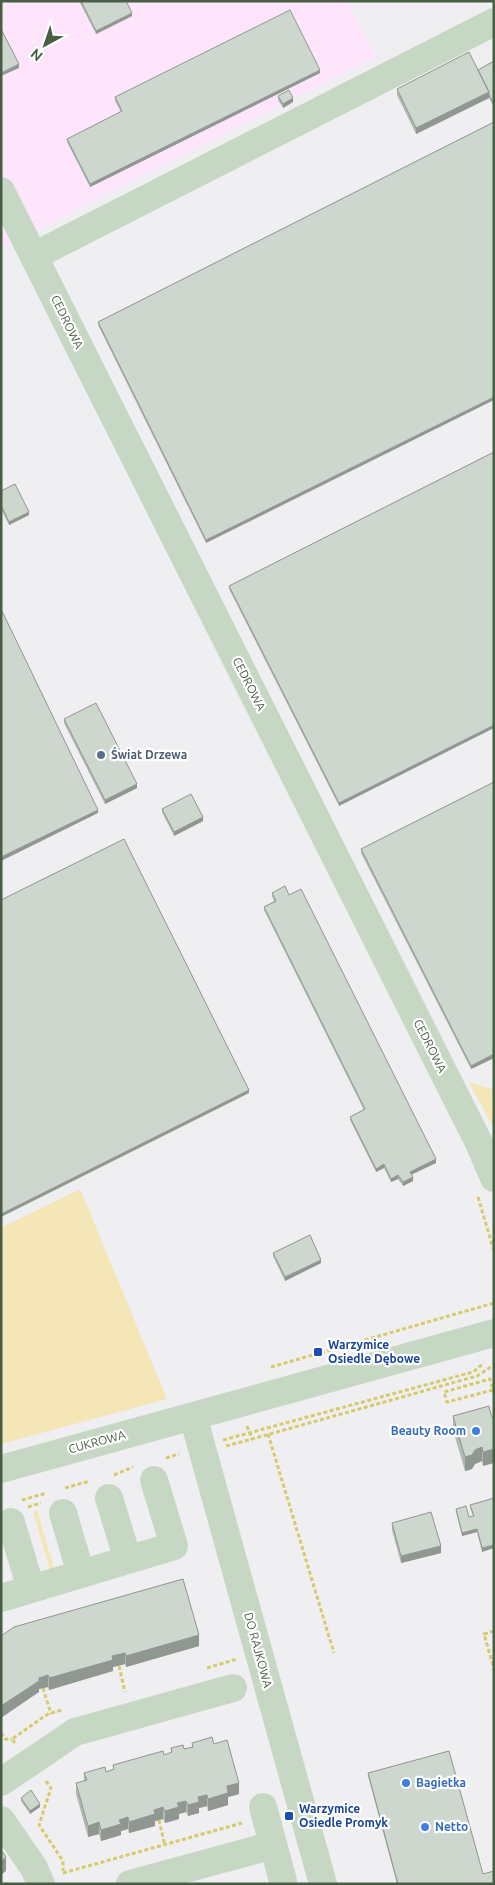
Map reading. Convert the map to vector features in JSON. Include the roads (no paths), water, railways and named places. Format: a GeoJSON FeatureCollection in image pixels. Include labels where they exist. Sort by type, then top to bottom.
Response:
{"type":"FeatureCollection","features":[{"type":"Feature","properties":{"kind":"street"},"geometry":{"type":"LineString","coordinates":[[34,256],[494,22]]}},
{"type":"Feature","properties":{"kind":"street","name":"CEDROWA"},"geometry":{"type":"LineString","coordinates":[[1,191],[486,1140],[494,1178]]}},
{"type":"Feature","properties":{"kind":"street","name":"CUKROWA"},"geometry":{"type":"LineString","coordinates":[[1,1469],[193,1416],[491,1346]]}},
{"type":"Feature","properties":{"kind":"street","name":"DO RAJKOWA"},"geometry":{"type":"LineString","coordinates":[[193,1416],[323,1884]]}},
{"type":"Feature","properties":{"kind":"street"},"geometry":{"type":"LineString","coordinates":[[1,1598],[174,1546],[152,1468]]}},
{"type":"Feature","properties":{"kind":"street"},"geometry":{"type":"LineString","coordinates":[[108,1484],[128,1560]]}},
{"type":"Feature","properties":{"kind":"street"},"geometry":{"type":"LineString","coordinates":[[55,1507],[81,1574]]}},
{"type":"Feature","properties":{"kind":"street"},"geometry":{"type":"LineString","coordinates":[[17,1511],[31,1589]]}},
{"type":"Feature","properties":{"kind":"street"},"geometry":{"type":"LineString","coordinates":[[12,1762],[75,1732],[233,1688]]}},
{"type":"Feature","properties":{"kind":"street"},"geometry":{"type":"LineString","coordinates":[[264,1812],[283,1881]]}},
{"type":"Feature","properties":{"kind":"street"},"geometry":{"type":"LineString","coordinates":[[1,1820],[34,1868],[56,1878]]}},
{"type":"Feature","properties":{"kind":"street"},"geometry":{"type":"LineString","coordinates":[[130,1884],[273,1845]]}},
{"type":"Feature","properties":{"kind":"place","name":"Świat Drzewa"},"geometry":{"type":"Point","coordinates":[101,755]}},
{"type":"Feature","properties":{"kind":"place","name":"Warzymice Osiedle Dębowe"},"geometry":{"type":"Point","coordinates":[318,1352]}},
{"type":"Feature","properties":{"kind":"place","name":"Beauty Room"},"geometry":{"type":"Point","coordinates":[476,1431]}},
{"type":"Feature","properties":{"kind":"place","name":"Bagietka"},"geometry":{"type":"Point","coordinates":[406,1783]}},
{"type":"Feature","properties":{"kind":"place","name":"Warzymice Osiedle Promyk"},"geometry":{"type":"Point","coordinates":[289,1816]}},
{"type":"Feature","properties":{"kind":"place","name":"Netto"},"geometry":{"type":"Point","coordinates":[425,1827]}}]}
